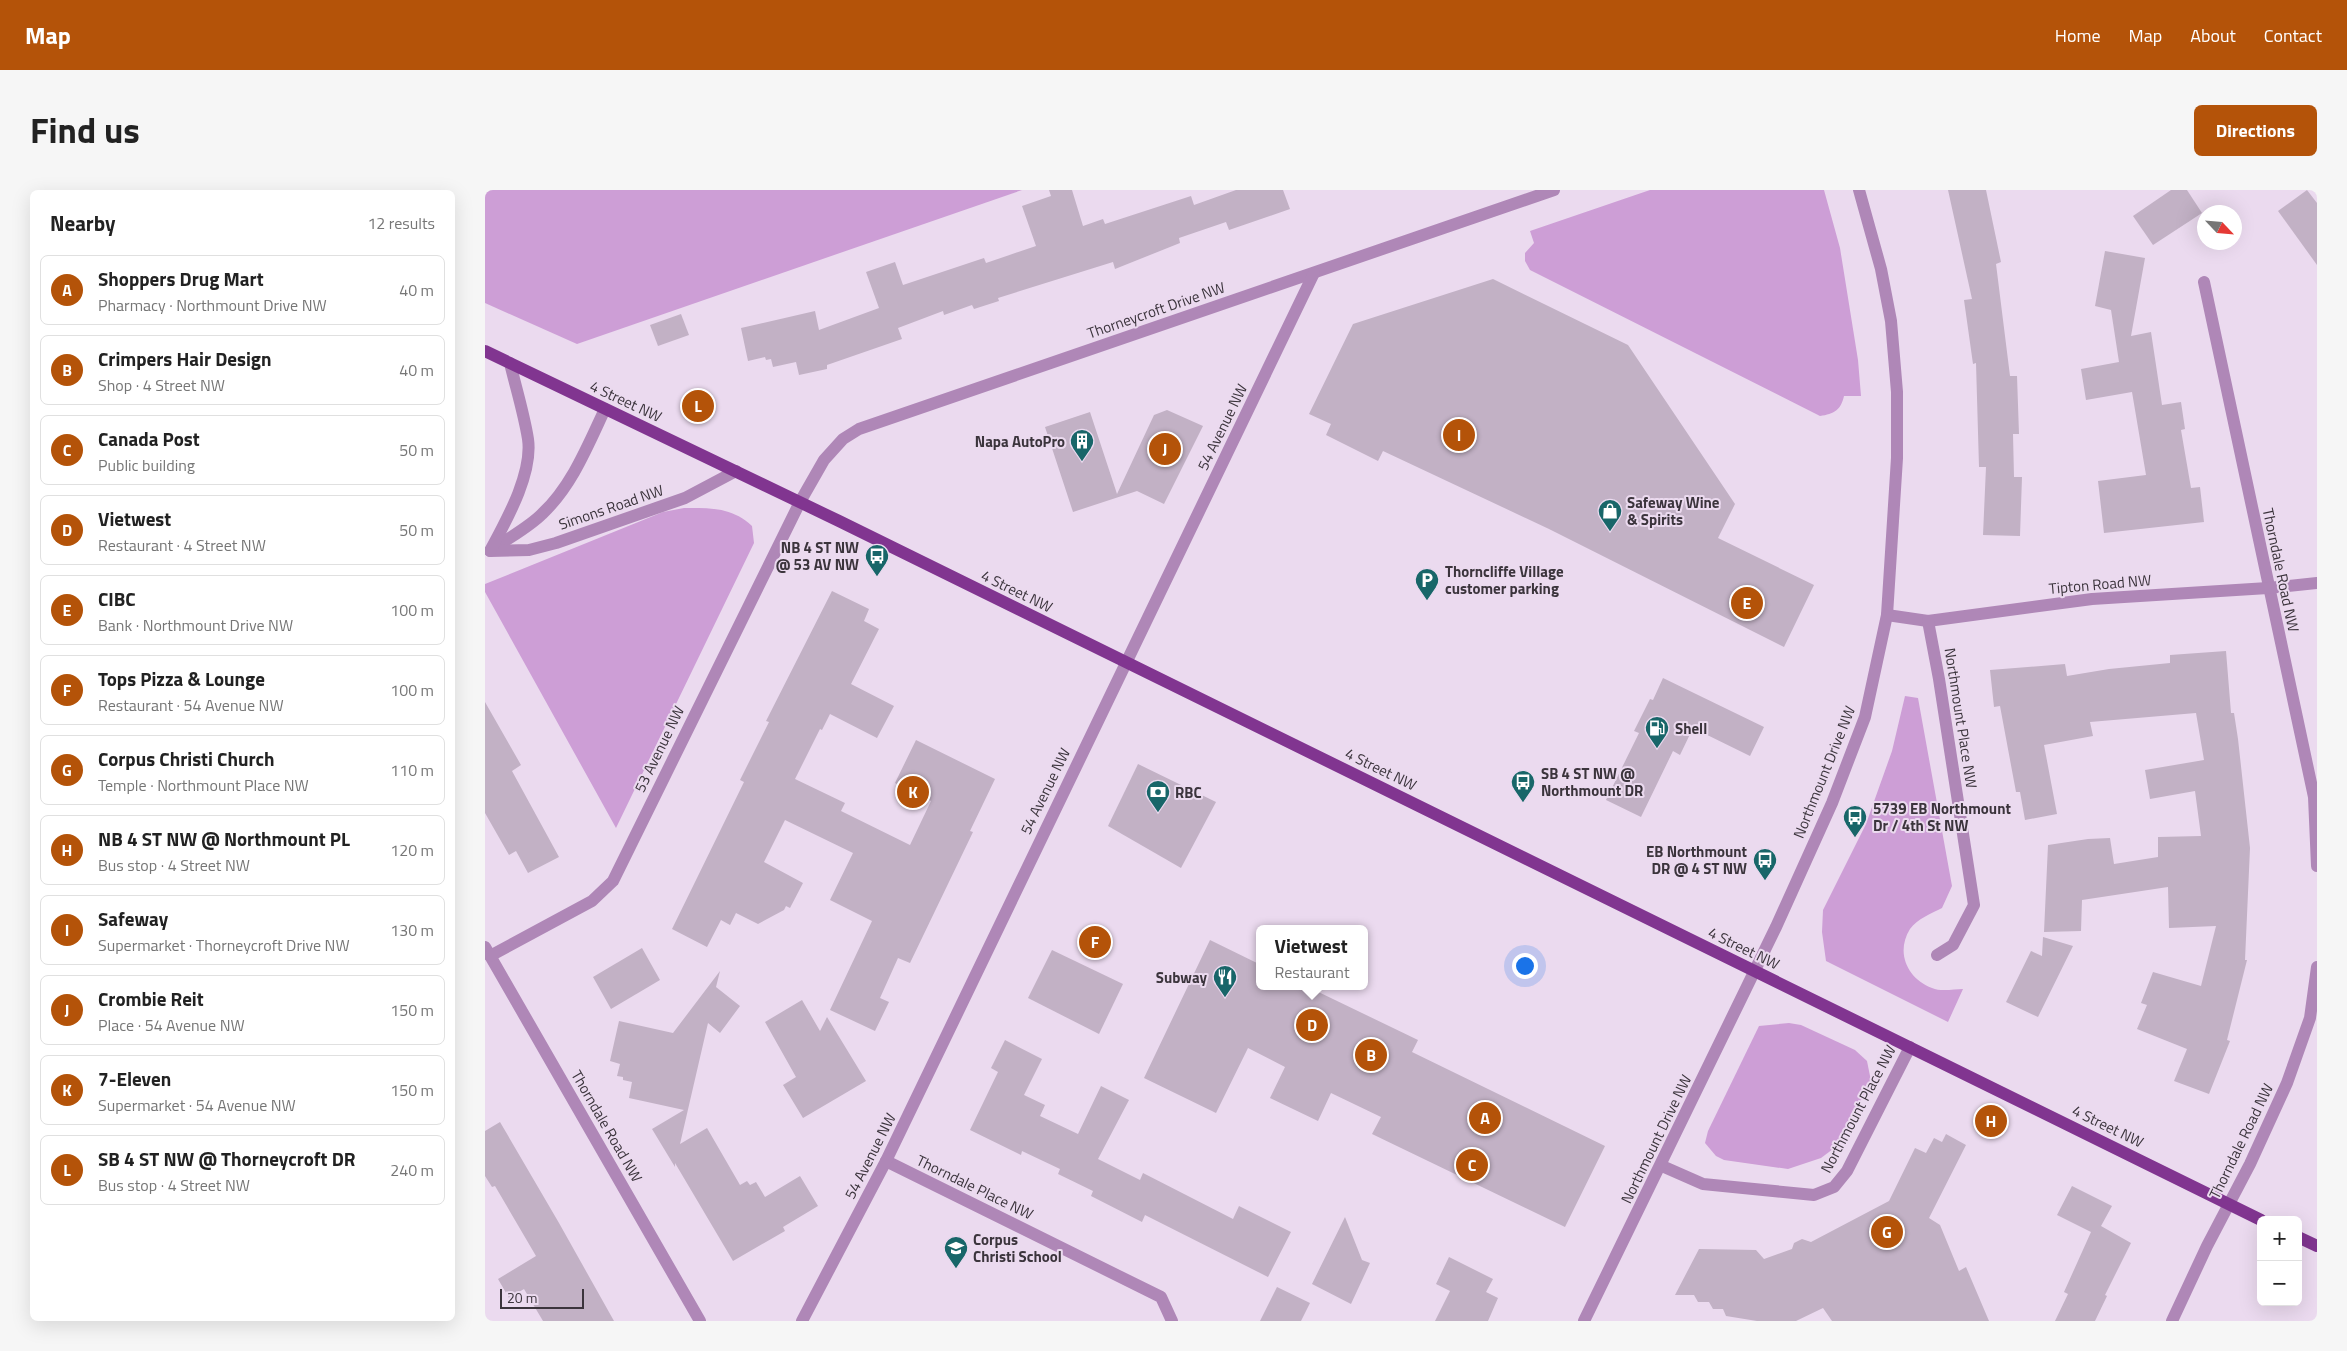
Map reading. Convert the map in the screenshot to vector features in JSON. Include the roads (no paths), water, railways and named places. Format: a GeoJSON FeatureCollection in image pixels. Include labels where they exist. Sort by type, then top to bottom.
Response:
{"type":"FeatureCollection","features":[{"type":"Feature","properties":{"kind":"main road","name":"4 Street NW"},"geometry":{"type":"LineString","coordinates":[[485,351],[800,502],[2257,1218]]}},
{"type":"Feature","properties":{"kind":"main road"},"geometry":{"type":"LineString","coordinates":[[2302,1239],[2317,1246]]}},
{"type":"Feature","properties":{"kind":"street","name":"Thorneycroft Drive NW"},"geometry":{"type":"LineString","coordinates":[[800,502],[824,460],[843,438],[859,429],[1554,190]]}},
{"type":"Feature","properties":{"kind":"street","name":"Northmount Drive NW"},"geometry":{"type":"LineString","coordinates":[[1584,1321],[1755,972],[1832,803],[1865,718],[1887,615],[1897,458],[1897,392],[1891,321],[1883,278],[1859,190]]}},
{"type":"Feature","properties":{"kind":"street","name":"54 Avenue NW"},"geometry":{"type":"LineString","coordinates":[[802,1321],[886,1161],[1314,274]]}},
{"type":"Feature","properties":{"kind":"street","name":"Thorndale Road NW"},"geometry":{"type":"LineString","coordinates":[[2204,282],[2314,797],[2317,866]]}},
{"type":"Feature","properties":{"kind":"street"},"geometry":{"type":"LineString","coordinates":[[487,552],[515,502],[525,466],[528,440],[510,364]]}},
{"type":"Feature","properties":{"kind":"street","name":"Simons Road NW"},"geometry":{"type":"LineString","coordinates":[[487,552],[542,514],[565,486],[585,451],[605,409]]}},
{"type":"Feature","properties":{"kind":"street","name":"Simons Road NW"},"geometry":{"type":"LineString","coordinates":[[487,552],[529,550],[556,543],[685,498],[735,471]]}},
{"type":"Feature","properties":{"kind":"street","name":"53 Avenue NW"},"geometry":{"type":"LineString","coordinates":[[488,952],[592,901],[613,880],[800,502]]}},
{"type":"Feature","properties":{"kind":"street","name":"Tipton Road NW"},"geometry":{"type":"LineString","coordinates":[[1887,615],[1927,621],[2092,599],[2268,588],[2317,583]]}},
{"type":"Feature","properties":{"kind":"street","name":"Northmount Place NW"},"geometry":{"type":"LineString","coordinates":[[1927,621],[1939,679],[1974,905],[1953,945],[1937,955]]}},
{"type":"Feature","properties":{"kind":"street","name":"Thorndale Road NW"},"geometry":{"type":"LineString","coordinates":[[488,952],[700,1321]]}},
{"type":"Feature","properties":{"kind":"street","name":"Thorndale Road NW"},"geometry":{"type":"LineString","coordinates":[[2171,1321],[2250,1164],[2287,1084],[2309,1018],[2317,967]]}},
{"type":"Feature","properties":{"kind":"street","name":"Northmount Place NW"},"geometry":{"type":"LineString","coordinates":[[1661,1166],[1703,1184],[1814,1196],[1834,1187],[1847,1171],[1910,1047]]}},
{"type":"Feature","properties":{"kind":"street","name":"Thorndale Place NW"},"geometry":{"type":"LineString","coordinates":[[886,1161],[1161,1297],[1172,1321]]}},
{"type":"Feature","properties":{"kind":"place","name":"SB 4 ST NW @ Thorneycroft DR"},"geometry":{"type":"Point","coordinates":[698,406]}},
{"type":"Feature","properties":{"kind":"place","name":"Safeway"},"geometry":{"type":"Point","coordinates":[1459,435]}},
{"type":"Feature","properties":{"kind":"place","name":"Crombie Reit"},"geometry":{"type":"Point","coordinates":[1165,449]}},
{"type":"Feature","properties":{"kind":"place","name":"Napa AutoPro"},"geometry":{"type":"Point","coordinates":[1082,462]}},
{"type":"Feature","properties":{"kind":"place","name":"Safeway Wine & Spirits"},"geometry":{"type":"Point","coordinates":[1610,532]}},
{"type":"Feature","properties":{"kind":"place","name":"NB 4 ST NW @ 53 AV NW"},"geometry":{"type":"Point","coordinates":[877,577]}},
{"type":"Feature","properties":{"kind":"place","name":"Thorncliffe Village customer parking"},"geometry":{"type":"Point","coordinates":[1427,601]}},
{"type":"Feature","properties":{"kind":"place","name":"CIBC"},"geometry":{"type":"Point","coordinates":[1747,603]}},
{"type":"Feature","properties":{"kind":"place","name":"Shell"},"geometry":{"type":"Point","coordinates":[1657,749]}},
{"type":"Feature","properties":{"kind":"place","name":"7-Eleven"},"geometry":{"type":"Point","coordinates":[913,792]}},
{"type":"Feature","properties":{"kind":"place","name":"SB 4 ST NW @ Northmount DR"},"geometry":{"type":"Point","coordinates":[1523,803]}},
{"type":"Feature","properties":{"kind":"place","name":"RBC"},"geometry":{"type":"Point","coordinates":[1158,813]}},
{"type":"Feature","properties":{"kind":"place","name":"5739 EB Northmount Dr / 4th St NW"},"geometry":{"type":"Point","coordinates":[1855,838]}},
{"type":"Feature","properties":{"kind":"place","name":"EB Northmount DR @ 4 ST NW"},"geometry":{"type":"Point","coordinates":[1765,881]}},
{"type":"Feature","properties":{"kind":"place","name":"Tops Pizza & Lounge"},"geometry":{"type":"Point","coordinates":[1095,942]}},
{"type":"Feature","properties":{"kind":"place","name":"Subway"},"geometry":{"type":"Point","coordinates":[1225,998]}},
{"type":"Feature","properties":{"kind":"place","name":"Vietwest"},"geometry":{"type":"Point","coordinates":[1312,1025]}},
{"type":"Feature","properties":{"kind":"place","name":"Crimpers Hair Design"},"geometry":{"type":"Point","coordinates":[1371,1055]}},
{"type":"Feature","properties":{"kind":"place","name":"Shoppers Drug Mart"},"geometry":{"type":"Point","coordinates":[1485,1118]}},
{"type":"Feature","properties":{"kind":"place","name":"NB 4 ST NW @ Northmount PL"},"geometry":{"type":"Point","coordinates":[1991,1121]}},
{"type":"Feature","properties":{"kind":"place","name":"Canada Post"},"geometry":{"type":"Point","coordinates":[1472,1165]}},
{"type":"Feature","properties":{"kind":"place","name":"Corpus Christi Church"},"geometry":{"type":"Point","coordinates":[1887,1232]}},
{"type":"Feature","properties":{"kind":"place","name":"Corpus Christi School"},"geometry":{"type":"Point","coordinates":[956,1269]}}]}
